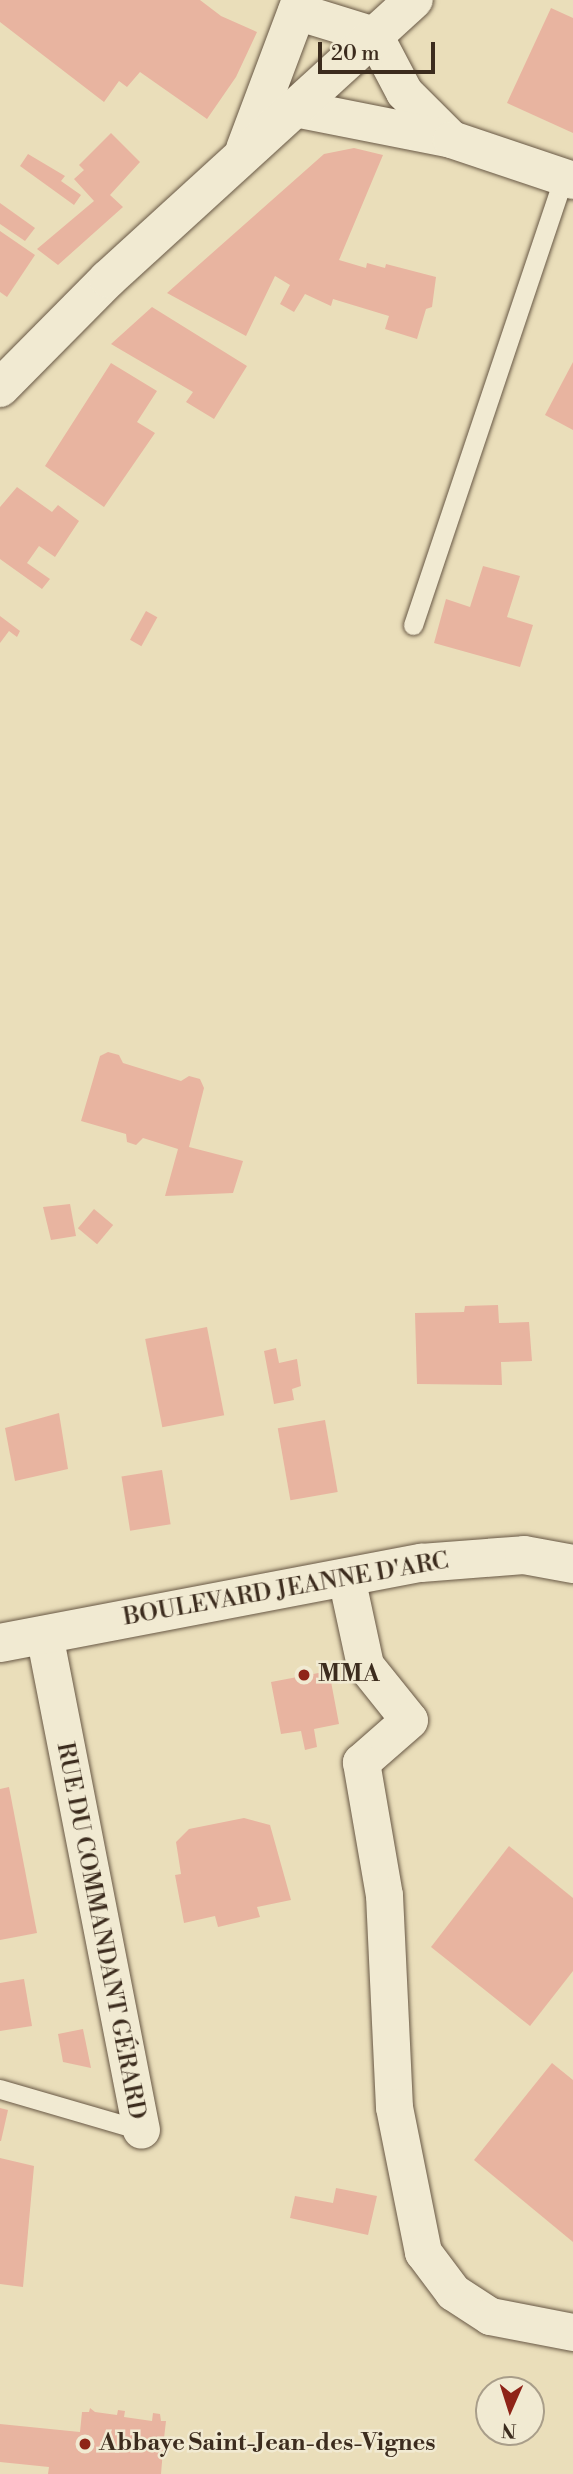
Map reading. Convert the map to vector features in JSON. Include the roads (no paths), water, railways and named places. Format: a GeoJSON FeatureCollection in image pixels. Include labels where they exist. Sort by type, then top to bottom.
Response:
{"type":"FeatureCollection","features":[{"type":"Feature","properties":{"kind":"street"},"geometry":{"type":"LineString","coordinates":[[0,388],[108,279],[414,0]]}},
{"type":"Feature","properties":{"kind":"street"},"geometry":{"type":"LineString","coordinates":[[243,155],[298,6],[374,35],[404,92],[452,139]]}},
{"type":"Feature","properties":{"kind":"street"},"geometry":{"type":"LineString","coordinates":[[295,108],[452,139],[568,178]]}},
{"type":"Feature","properties":{"kind":"street","name":"BOULEVARD JEANNE D'ARC"},"geometry":{"type":"LineString","coordinates":[[0,1643],[421,1563],[524,1555],[573,1564]]}},
{"type":"Feature","properties":{"kind":"street"},"geometry":{"type":"LineString","coordinates":[[346,1577],[365,1665],[409,1720],[361,1762],[384,1895],[394,2107],[423,2252],[453,2292],[490,2316],[573,2332]]}},
{"type":"Feature","properties":{"kind":"street","name":"RUE DU COMMANDANT GÉRARD"},"geometry":{"type":"LineString","coordinates":[[44,1634],[141,2130]]}},
{"type":"Feature","properties":{"kind":"lane"},"geometry":{"type":"LineString","coordinates":[[413,625],[568,178]]}},
{"type":"Feature","properties":{"kind":"lane","name":"RUE DU COMMANDANT GÉRARD"},"geometry":{"type":"LineString","coordinates":[[0,2089],[141,2130]]}},
{"type":"Feature","properties":{"kind":"place","name":"MMA"},"geometry":{"type":"Point","coordinates":[304,1675]}},
{"type":"Feature","properties":{"kind":"place","name":"Abbaye Saint-Jean-des-Vignes"},"geometry":{"type":"Point","coordinates":[85,2444]}}]}
